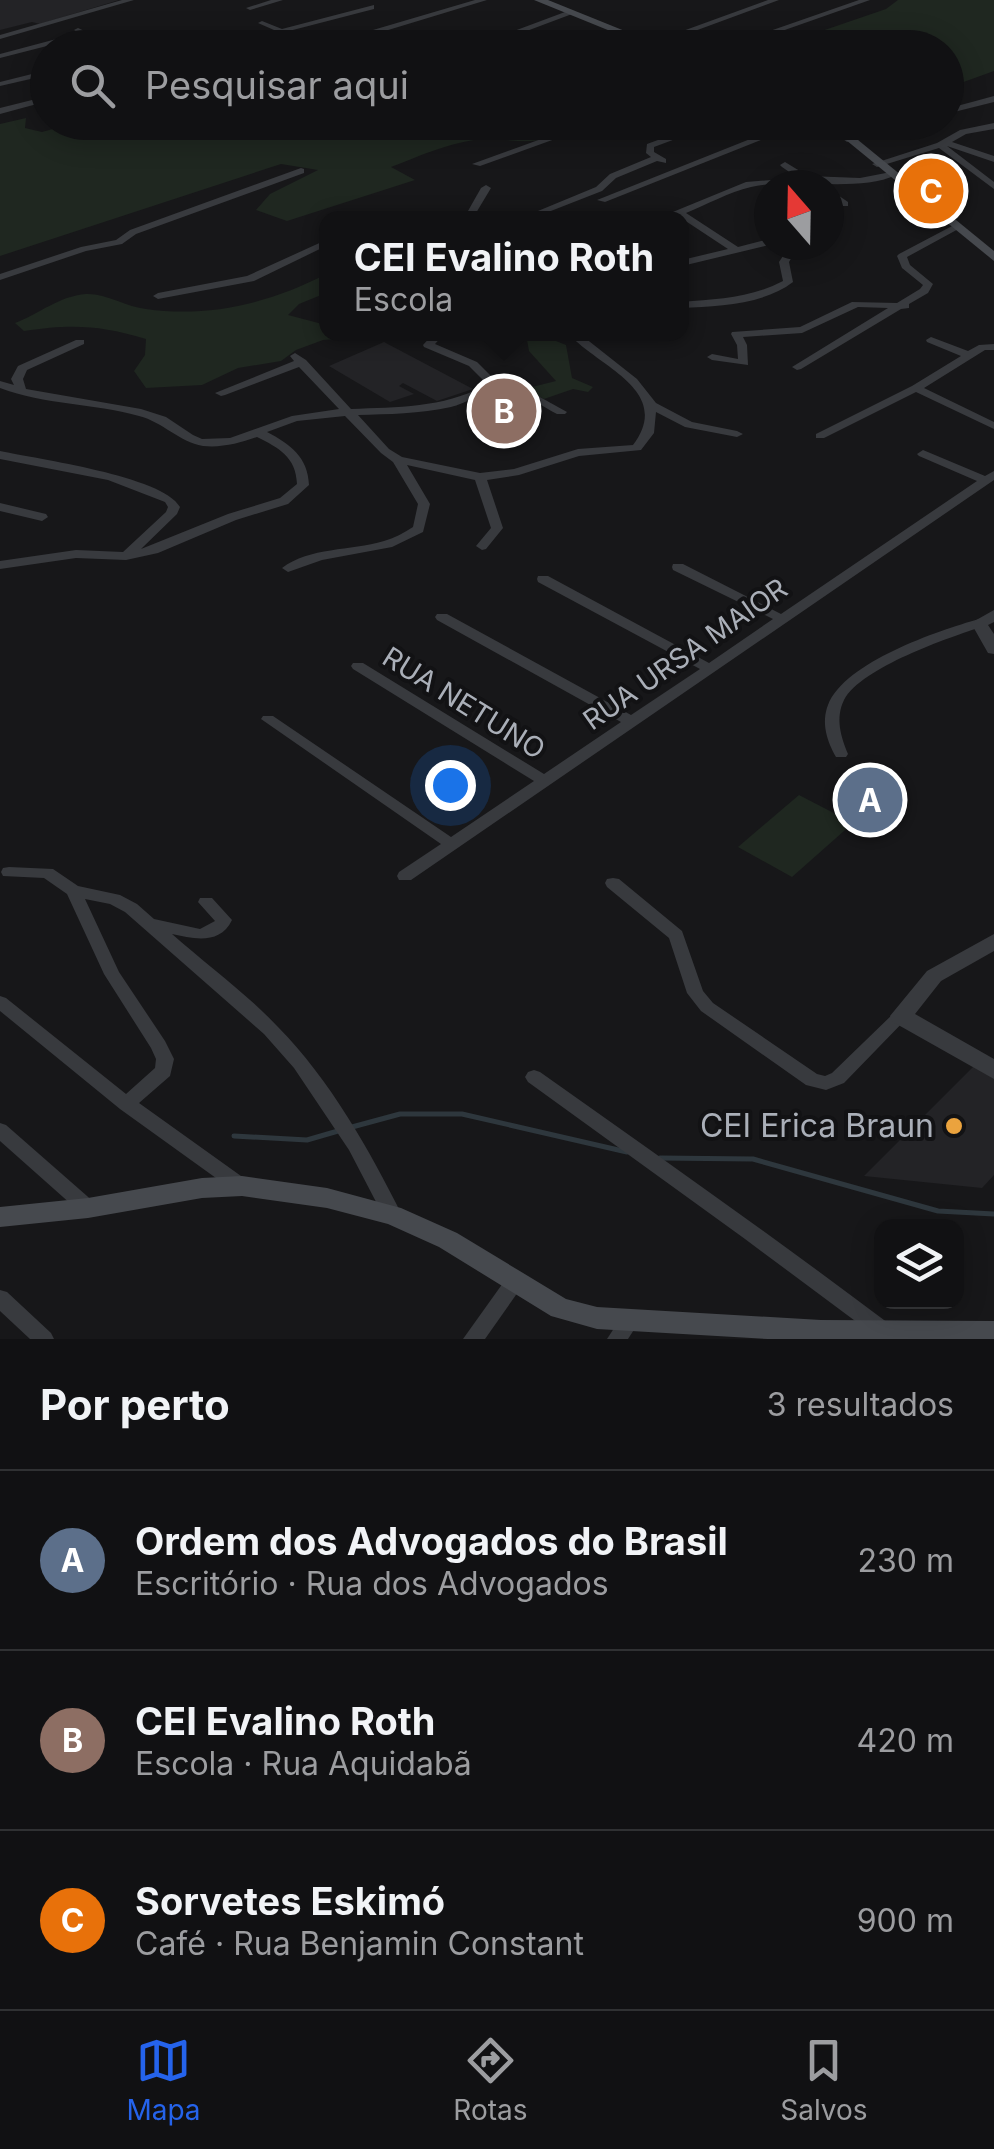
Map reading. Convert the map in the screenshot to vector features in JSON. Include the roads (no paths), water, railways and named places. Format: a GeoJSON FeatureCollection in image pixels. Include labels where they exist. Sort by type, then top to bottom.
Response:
{"type":"FeatureCollection","features":[{"type":"Feature","properties":{"kind":"main road"},"geometry":{"type":"LineString","coordinates":[[539,0],[612,30]]}},
{"type":"Feature","properties":{"kind":"main road"},"geometry":{"type":"LineString","coordinates":[[849,140],[994,256]]}},
{"type":"Feature","properties":{"kind":"main road"},"geometry":{"type":"LineString","coordinates":[[0,1217],[88,1208],[171,1192],[242,1186],[327,1198],[393,1215],[448,1240],[578,1315],[623,1331],[994,1332]]}},
{"type":"Feature","properties":{"kind":"street"},"geometry":{"type":"LineString","coordinates":[[0,37],[130,0]]}},
{"type":"Feature","properties":{"kind":"street"},"geometry":{"type":"LineString","coordinates":[[250,8],[279,0]]}},
{"type":"Feature","properties":{"kind":"street"},"geometry":{"type":"LineString","coordinates":[[380,30],[483,0]]}},
{"type":"Feature","properties":{"kind":"street"},"geometry":{"type":"LineString","coordinates":[[677,18],[688,29],[776,0]]}},
{"type":"Feature","properties":{"kind":"street"},"geometry":{"type":"LineString","coordinates":[[778,30],[866,0]]}},
{"type":"Feature","properties":{"kind":"street"},"geometry":{"type":"LineString","coordinates":[[286,30],[370,7]]}},
{"type":"Feature","properties":{"kind":"street"},"geometry":{"type":"LineString","coordinates":[[523,30],[568,14]]}},
{"type":"Feature","properties":{"kind":"street"},"geometry":{"type":"LineString","coordinates":[[59,22],[77,30]]}},
{"type":"Feature","properties":{"kind":"street"},"geometry":{"type":"LineString","coordinates":[[262,22],[280,30]]}},
{"type":"Feature","properties":{"kind":"street"},"geometry":{"type":"LineString","coordinates":[[0,56],[30,48]]}},
{"type":"Feature","properties":{"kind":"street"},"geometry":{"type":"LineString","coordinates":[[0,84],[30,76]]}},
{"type":"Feature","properties":{"kind":"street"},"geometry":{"type":"LineString","coordinates":[[964,107],[994,98]]}},
{"type":"Feature","properties":{"kind":"street"},"geometry":{"type":"LineString","coordinates":[[0,109],[30,103]]}},
{"type":"Feature","properties":{"kind":"street"},"geometry":{"type":"LineString","coordinates":[[964,132],[994,126]]}},
{"type":"Feature","properties":{"kind":"street"},"geometry":{"type":"LineString","coordinates":[[477,164],[546,140]]}},
{"type":"Feature","properties":{"kind":"street"},"geometry":{"type":"LineString","coordinates":[[667,140],[650,146],[657,158],[677,168]]}},
{"type":"Feature","properties":{"kind":"street"},"geometry":{"type":"LineString","coordinates":[[602,200],[753,140]]}},
{"type":"Feature","properties":{"kind":"street"},"geometry":{"type":"LineString","coordinates":[[876,164],[947,140]]}},
{"type":"Feature","properties":{"kind":"street"},"geometry":{"type":"LineString","coordinates":[[941,143],[994,159]]}},
{"type":"Feature","properties":{"kind":"street"},"geometry":{"type":"LineString","coordinates":[[941,143],[994,186]]}},
{"type":"Feature","properties":{"kind":"street"},"geometry":{"type":"LineString","coordinates":[[544,211],[599,189],[612,176],[657,158]]}},
{"type":"Feature","properties":{"kind":"street"},"geometry":{"type":"LineString","coordinates":[[784,165],[793,170]]}},
{"type":"Feature","properties":{"kind":"street"},"geometry":{"type":"LineString","coordinates":[[0,277],[84,249],[119,242],[133,232],[301,172]]}},
{"type":"Feature","properties":{"kind":"street"},"geometry":{"type":"LineString","coordinates":[[844,181],[891,175]]}},
{"type":"Feature","properties":{"kind":"street"},"geometry":{"type":"LineString","coordinates":[[686,211],[754,184]]}},
{"type":"Feature","properties":{"kind":"street"},"geometry":{"type":"LineString","coordinates":[[472,211],[486,188]]}},
{"type":"Feature","properties":{"kind":"street"},"geometry":{"type":"LineString","coordinates":[[689,220],[736,250]]}},
{"type":"Feature","properties":{"kind":"street"},"geometry":{"type":"LineString","coordinates":[[797,367],[905,306],[928,284],[906,266],[902,256],[957,227]]}},
{"type":"Feature","properties":{"kind":"street"},"geometry":{"type":"LineString","coordinates":[[158,296],[250,279],[319,246]]}},
{"type":"Feature","properties":{"kind":"street"},"geometry":{"type":"LineString","coordinates":[[689,261],[754,246]]}},
{"type":"Feature","properties":{"kind":"street"},"geometry":{"type":"LineString","coordinates":[[689,305],[737,300],[771,291],[788,282],[785,260]]}},
{"type":"Feature","properties":{"kind":"street"},"geometry":{"type":"LineString","coordinates":[[712,358],[744,363],[736,334],[802,330],[856,304],[905,306]]}},
{"type":"Feature","properties":{"kind":"street"},"geometry":{"type":"LineString","coordinates":[[931,340],[968,355]]}},
{"type":"Feature","properties":{"kind":"street"},"geometry":{"type":"LineString","coordinates":[[431,341],[428,344],[474,364],[492,384],[516,388],[561,412]]}},
{"type":"Feature","properties":{"kind":"street"},"geometry":{"type":"LineString","coordinates":[[583,341],[633,382],[651,404],[689,426],[737,434]]}},
{"type":"Feature","properties":{"kind":"street"},"geometry":{"type":"LineString","coordinates":[[21,391],[16,379],[22,368],[80,342]]}},
{"type":"Feature","properties":{"kind":"street"},"geometry":{"type":"LineString","coordinates":[[820,436],[916,388],[983,347],[994,347]]}},
{"type":"Feature","properties":{"kind":"street"},"geometry":{"type":"LineString","coordinates":[[222,393],[298,359],[377,444],[398,460],[424,504],[419,529],[386,548],[318,556],[288,568]]}},
{"type":"Feature","properties":{"kind":"street"},"geometry":{"type":"LineString","coordinates":[[0,384],[155,417],[184,437],[199,442],[232,442],[299,417],[447,403],[477,395],[492,384]]}},
{"type":"Feature","properties":{"kind":"street"},"geometry":{"type":"LineString","coordinates":[[916,388],[927,397],[994,426]]}},
{"type":"Feature","properties":{"kind":"street"},"geometry":{"type":"LineString","coordinates":[[398,460],[480,477],[515,472],[578,453],[637,448],[646,439],[651,404]]}},
{"type":"Feature","properties":{"kind":"street"},"geometry":{"type":"LineString","coordinates":[[0,565],[76,554],[126,556],[154,550],[232,516],[284,501],[299,490],[304,475],[296,457],[261,434]]}},
{"type":"Feature","properties":{"kind":"street"},"geometry":{"type":"LineString","coordinates":[[923,454],[990,478]]}},
{"type":"Feature","properties":{"kind":"street"},"geometry":{"type":"LineString","coordinates":[[0,455],[111,477],[170,500],[174,507],[171,514],[126,556]]}},
{"type":"Feature","properties":{"kind":"street"},"geometry":{"type":"LineString","coordinates":[[480,477],[497,528],[482,546]]}},
{"type":"Feature","properties":{"kind":"street","name":"RUA URSA MAIOR"},"geometry":{"type":"LineString","coordinates":[[405,876],[990,478]]}},
{"type":"Feature","properties":{"kind":"street"},"geometry":{"type":"LineString","coordinates":[[0,507],[42,517]]}},
{"type":"Feature","properties":{"kind":"street"},"geometry":{"type":"LineString","coordinates":[[678,566],[780,618]]}},
{"type":"Feature","properties":{"kind":"street"},"geometry":{"type":"LineString","coordinates":[[543,579],[708,668]]}},
{"type":"Feature","properties":{"kind":"street"},"geometry":{"type":"LineString","coordinates":[[442,616],[632,722]]}},
{"type":"Feature","properties":{"kind":"street"},"geometry":{"type":"LineString","coordinates":[[840,754],[831,734],[831,722],[845,689],[937,637],[987,619],[994,649]]}},
{"type":"Feature","properties":{"kind":"street","name":"RUA NETUNO"},"geometry":{"type":"LineString","coordinates":[[358,666],[544,782]]}},
{"type":"Feature","properties":{"kind":"street"},"geometry":{"type":"LineString","coordinates":[[268,718],[451,844]]}},
{"type":"Feature","properties":{"kind":"street"},"geometry":{"type":"LineString","coordinates":[[9,872],[47,873],[73,892],[114,899],[153,925],[270,1029],[329,1104],[393,1215]]}},
{"type":"Feature","properties":{"kind":"street"},"geometry":{"type":"LineString","coordinates":[[613,883],[676,935],[695,993],[707,1007],[812,1080],[826,1082],[838,1078],[901,1016],[934,976],[994,940]]}},
{"type":"Feature","properties":{"kind":"street"},"geometry":{"type":"LineString","coordinates":[[73,892],[112,974],[165,1059],[164,1071],[126,1104]]}},
{"type":"Feature","properties":{"kind":"street"},"geometry":{"type":"LineString","coordinates":[[153,925],[202,935],[222,925],[224,920],[206,902]]}},
{"type":"Feature","properties":{"kind":"street"},"geometry":{"type":"LineString","coordinates":[[0,1002],[126,1104],[242,1186]]}},
{"type":"Feature","properties":{"kind":"street"},"geometry":{"type":"LineString","coordinates":[[901,1016],[994,1070]]}},
{"type":"Feature","properties":{"kind":"street"},"geometry":{"type":"LineString","coordinates":[[534,1077],[655,1166],[739,1220],[884,1332]]}},
{"type":"Feature","properties":{"kind":"street"},"geometry":{"type":"LineString","coordinates":[[0,1130],[88,1208]]}},
{"type":"Feature","properties":{"kind":"street"},"geometry":{"type":"LineString","coordinates":[[473,1339],[515,1282]]}},
{"type":"Feature","properties":{"kind":"street"},"geometry":{"type":"LineString","coordinates":[[0,1298],[44,1339]]}},
{"type":"Feature","properties":{"kind":"waterway"},"geometry":{"type":"LineString","coordinates":[[352,1127],[400,1114],[462,1114],[627,1152]]}},
{"type":"Feature","properties":{"kind":"waterway"},"geometry":{"type":"LineString","coordinates":[[234,1136],[307,1140],[338,1131]]}},
{"type":"Feature","properties":{"kind":"waterway"},"geometry":{"type":"LineString","coordinates":[[660,1158],[753,1159],[938,1211],[994,1214]]}},
{"type":"Feature","properties":{"kind":"place","name":"Sorvetes Eskimó"},"geometry":{"type":"Point","coordinates":[931,191]}},
{"type":"Feature","properties":{"kind":"place","name":"CEI Evalino Roth"},"geometry":{"type":"Point","coordinates":[504,411]}},
{"type":"Feature","properties":{"kind":"place","name":"Ordem dos Advogados do Brasil"},"geometry":{"type":"Point","coordinates":[870,800]}},
{"type":"Feature","properties":{"kind":"place","name":"CEI Erica Braun"},"geometry":{"type":"Point","coordinates":[954,1126]}}]}
